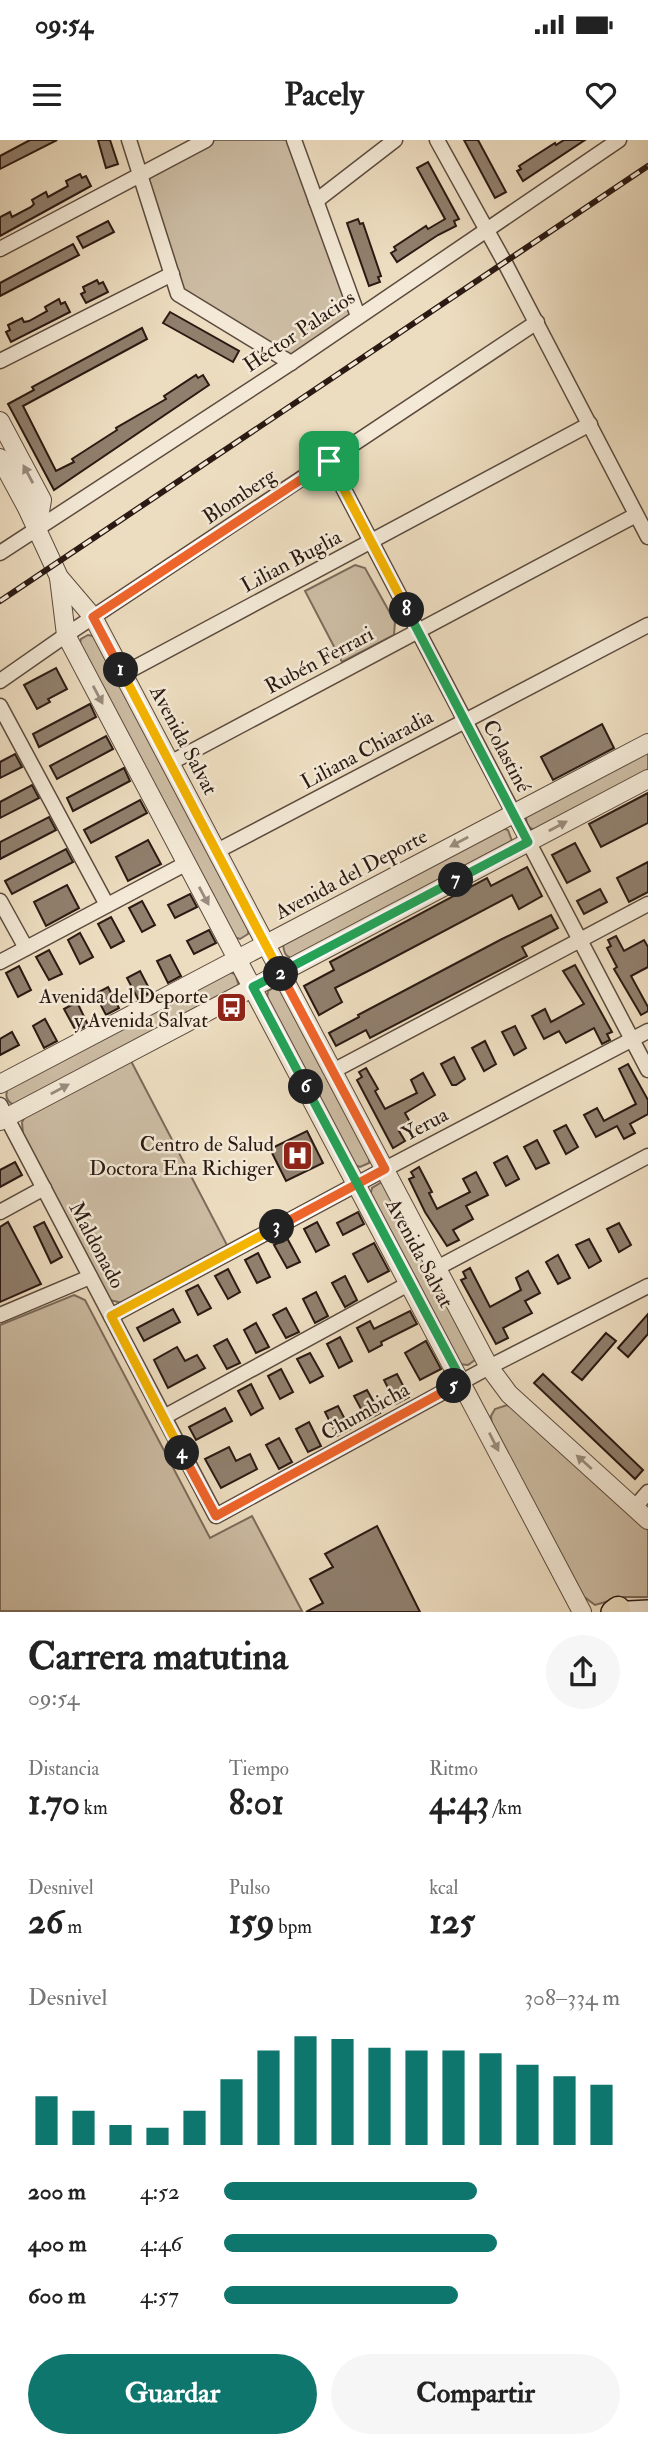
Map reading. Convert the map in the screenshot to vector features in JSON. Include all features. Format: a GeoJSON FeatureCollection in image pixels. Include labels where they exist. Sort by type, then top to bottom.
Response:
{"type":"FeatureCollection","features":[{"type":"Feature","properties":{"kind":"main road"},"geometry":{"type":"LineString","coordinates":[[614,1611],[648,1610]]}},
{"type":"Feature","properties":{"kind":"street"},"geometry":{"type":"LineString","coordinates":[[129,140],[178,294],[290,363]]}},
{"type":"Feature","properties":{"kind":"street"},"geometry":{"type":"LineString","coordinates":[[0,249],[206,140]]}},
{"type":"Feature","properties":{"kind":"street"},"geometry":{"type":"LineString","coordinates":[[294,140],[358,316]]}},
{"type":"Feature","properties":{"kind":"street"},"geometry":{"type":"LineString","coordinates":[[316,201],[395,140]]}},
{"type":"Feature","properties":{"kind":"street"},"geometry":{"type":"LineString","coordinates":[[437,140],[537,323],[648,537]]}},
{"type":"Feature","properties":{"kind":"street","name":"Héctor Palacios"},"geometry":{"type":"LineString","coordinates":[[0,553],[290,363],[619,140]]}},
{"type":"Feature","properties":{"kind":"street"},"geometry":{"type":"LineString","coordinates":[[0,361],[172,274]]}},
{"type":"Feature","properties":{"kind":"street","name":"Blomberg"},"geometry":{"type":"LineString","coordinates":[[0,681],[537,323]]}},
{"type":"Feature","properties":{"kind":"street","name":"Avenida Salvat"},"geometry":{"type":"LineString","coordinates":[[0,421],[42,500],[37,529]]}},
{"type":"Feature","properties":{"kind":"street","name":"Lilian Buglia"},"geometry":{"type":"LineString","coordinates":[[123,674],[590,424]]}},
{"type":"Feature","properties":{"kind":"street","name":"Avenida Salvat"},"geometry":{"type":"LineString","coordinates":[[0,458],[59,577],[93,617],[489,1367],[509,1394],[641,1514]]}},
{"type":"Feature","properties":{"kind":"street","name":"Colastiné"},"geometry":{"type":"LineString","coordinates":[[329,461],[648,1070]]}},
{"type":"Feature","properties":{"kind":"street","name":"Rubén Ferrari"},"geometry":{"type":"LineString","coordinates":[[170,763],[636,515]]}},
{"type":"Feature","properties":{"kind":"street","name":"Avenida Salvat"},"geometry":{"type":"LineString","coordinates":[[59,577],[66,635],[582,1612]]}},
{"type":"Feature","properties":{"kind":"street","name":"Liliana Chiaradia"},"geometry":{"type":"LineString","coordinates":[[217,851],[648,625]]}},
{"type":"Feature","properties":{"kind":"street"},"geometry":{"type":"LineString","coordinates":[[0,706],[107,905]]}},
{"type":"Feature","properties":{"kind":"street","name":"Avenida del Deporte"},"geometry":{"type":"LineString","coordinates":[[0,1084],[648,743]]}},
{"type":"Feature","properties":{"kind":"street"},"geometry":{"type":"LineString","coordinates":[[2,1114],[281,973],[648,779]]}},
{"type":"Feature","properties":{"kind":"street"},"geometry":{"type":"LineString","coordinates":[[0,962],[187,863]]}},
{"type":"Feature","properties":{"kind":"street"},"geometry":{"type":"LineString","coordinates":[[0,901],[26,948]]}},
{"type":"Feature","properties":{"kind":"street"},"geometry":{"type":"LineString","coordinates":[[333,1071],[648,904]]}},
{"type":"Feature","properties":{"kind":"street","name":"Yerua"},"geometry":{"type":"LineString","coordinates":[[111,1316],[648,1031]]}},
{"type":"Feature","properties":{"kind":"street","name":"Maldonado"},"geometry":{"type":"LineString","coordinates":[[2,1114],[44,1188],[216,1516]]}},
{"type":"Feature","properties":{"kind":"street"},"geometry":{"type":"LineString","coordinates":[[437,1268],[648,1156]]}},
{"type":"Feature","properties":{"kind":"street"},"geometry":{"type":"LineString","coordinates":[[0,1212],[44,1188]]}},
{"type":"Feature","properties":{"kind":"street"},"geometry":{"type":"LineString","coordinates":[[0,1315],[90,1277]]}},
{"type":"Feature","properties":{"kind":"street"},"geometry":{"type":"LineString","coordinates":[[164,1417],[410,1283]]}},
{"type":"Feature","properties":{"kind":"street","name":"Chumbicha"},"geometry":{"type":"LineString","coordinates":[[216,1516],[462,1381],[648,1286]]}},
{"type":"Feature","properties":{"kind":"street"},"geometry":{"type":"LineString","coordinates":[[641,1514],[648,1492]]}},
{"type":"Feature","properties":{"kind":"shaded area"},"geometry":{"type":"Polygon","coordinates":[[[206,140],[294,140],[358,316],[291,363],[178,294],[141,176],[206,140]]]}},
{"type":"Feature","properties":{"kind":"shaded area"},"geometry":{"type":"Polygon","coordinates":[[[355,565],[365,568],[395,622],[394,635],[342,662],[305,591],[355,565]]]}},
{"type":"Feature","properties":{"kind":"shaded area"},"geometry":{"type":"Polygon","coordinates":[[[88,635],[97,637],[249,926],[248,934],[240,939],[234,937],[79,647],[81,639],[88,635]]]}},
{"type":"Feature","properties":{"kind":"shaded area"},"geometry":{"type":"Polygon","coordinates":[[[648,748],[648,774],[536,830],[528,825],[526,815],[648,748]]]}},
{"type":"Feature","properties":{"kind":"shaded area"},"geometry":{"type":"Polygon","coordinates":[[[501,828],[508,830],[512,841],[293,959],[285,954],[283,944],[501,828]]]}},
{"type":"Feature","properties":{"kind":"shaded area"},"geometry":{"type":"Polygon","coordinates":[[[228,972],[235,974],[239,986],[16,1106],[8,1100],[6,1095],[9,1086],[228,972]]]}},
{"type":"Feature","properties":{"kind":"shaded area"},"geometry":{"type":"Polygon","coordinates":[[[277,986],[284,990],[370,1151],[369,1163],[360,1167],[352,1164],[267,999],[268,991],[277,986]]]}},
{"type":"Feature","properties":{"kind":"shaded area"},"geometry":{"type":"Polygon","coordinates":[[[131,1061],[228,1247],[122,1303],[110,1300],[105,1293],[23,1134],[22,1122],[25,1117],[131,1061]]]}},
{"type":"Feature","properties":{"kind":"shaded area"},"geometry":{"type":"Polygon","coordinates":[[[382,1182],[389,1188],[476,1351],[475,1360],[468,1365],[458,1364],[370,1196],[372,1188],[382,1182]]]}},
{"type":"Feature","properties":{"kind":"shaded area"},"geometry":{"type":"Polygon","coordinates":[[[74,1295],[85,1300],[210,1538],[252,1516],[302,1611],[0,1611],[0,1325],[74,1295]]]}},
{"type":"Feature","properties":{"kind":"shaded area"},"geometry":{"type":"Polygon","coordinates":[[[507,1405],[518,1409],[648,1530],[648,1597],[623,1597],[595,1605],[579,1593],[492,1426],[491,1416],[495,1409],[507,1405]]]}},
{"type":"Feature","properties":{"kind":"building"},"geometry":{"type":"Polygon","coordinates":[[[30,140],[57,140],[0,169],[0,156],[30,140]]]}},
{"type":"Feature","properties":{"kind":"building"},"geometry":{"type":"Polygon","coordinates":[[[98,140],[110,140],[118,164],[106,168],[98,140]]]}},
{"type":"Feature","properties":{"kind":"building"},"geometry":{"type":"Polygon","coordinates":[[[464,140],[478,140],[506,192],[495,198],[464,140]]]}},
{"type":"Feature","properties":{"kind":"building"},"geometry":{"type":"Polygon","coordinates":[[[564,140],[585,140],[523,181],[517,171],[521,169],[519,166],[564,140]]]}},
{"type":"Feature","properties":{"kind":"building"},"geometry":{"type":"Polygon","coordinates":[[[428,162],[459,219],[454,221],[456,226],[397,262],[391,253],[396,250],[394,247],[426,226],[428,229],[445,219],[417,168],[428,162]]]}},
{"type":"Feature","properties":{"kind":"building"},"geometry":{"type":"Polygon","coordinates":[[[80,174],[82,178],[86,176],[91,186],[0,236],[0,217],[10,212],[12,217],[31,207],[34,204],[32,200],[46,192],[48,197],[68,186],[66,181],[80,174]]]}},
{"type":"Feature","properties":{"kind":"building"},"geometry":{"type":"Polygon","coordinates":[[[358,219],[360,224],[363,223],[381,276],[378,277],[380,282],[369,286],[347,223],[358,219]]]}},
{"type":"Feature","properties":{"kind":"building"},"geometry":{"type":"Polygon","coordinates":[[[108,221],[114,232],[83,248],[77,237],[108,221]]]}},
{"type":"Feature","properties":{"kind":"building"},"geometry":{"type":"Polygon","coordinates":[[[73,244],[79,255],[0,296],[0,283],[73,244]]]}},
{"type":"Feature","properties":{"kind":"building"},"geometry":{"type":"Polygon","coordinates":[[[97,280],[99,284],[103,282],[108,292],[86,303],[81,294],[85,292],[83,287],[97,280]]]}},
{"type":"Feature","properties":{"kind":"building"},"geometry":{"type":"Polygon","coordinates":[[[59,299],[61,304],[65,302],[70,312],[11,342],[6,332],[10,330],[8,325],[22,318],[24,322],[29,321],[47,311],[45,307],[59,299]]]}},
{"type":"Feature","properties":{"kind":"building"},"geometry":{"type":"Polygon","coordinates":[[[170,312],[239,351],[233,362],[163,323],[170,312]]]}},
{"type":"Feature","properties":{"kind":"building"},"geometry":{"type":"Polygon","coordinates":[[[142,328],[147,339],[23,406],[56,471],[74,462],[72,459],[117,430],[116,428],[166,399],[164,396],[196,375],[198,378],[203,375],[209,385],[54,490],[8,404],[34,390],[32,387],[142,328]]]}},
{"type":"Feature","properties":{"kind":"building"},"geometry":{"type":"Polygon","coordinates":[[[56,668],[67,689],[48,699],[50,702],[37,709],[24,685],[56,668]]]}},
{"type":"Feature","properties":{"kind":"building"},"geometry":{"type":"Polygon","coordinates":[[[90,704],[96,717],[39,747],[33,734],[90,704]]]}},
{"type":"Feature","properties":{"kind":"building"},"geometry":{"type":"Polygon","coordinates":[[[602,724],[614,748],[553,780],[541,757],[602,724]]]}},
{"type":"Feature","properties":{"kind":"building"},"geometry":{"type":"Polygon","coordinates":[[[106,736],[113,749],[57,779],[50,766],[106,736]]]}},
{"type":"Feature","properties":{"kind":"building"},"geometry":{"type":"Polygon","coordinates":[[[15,754],[22,767],[0,778],[0,762],[15,754]]]}},
{"type":"Feature","properties":{"kind":"building"},"geometry":{"type":"Polygon","coordinates":[[[124,768],[130,781],[73,811],[67,798],[124,768]]]}},
{"type":"Feature","properties":{"kind":"building"},"geometry":{"type":"Polygon","coordinates":[[[32,785],[39,798],[0,818],[0,802],[32,785]]]}},
{"type":"Feature","properties":{"kind":"building"},"geometry":{"type":"Polygon","coordinates":[[[648,793],[648,823],[601,847],[589,824],[648,793]]]}},
{"type":"Feature","properties":{"kind":"building"},"geometry":{"type":"Polygon","coordinates":[[[140,800],[147,813],[91,843],[84,830],[140,800]]]}},
{"type":"Feature","properties":{"kind":"building"},"geometry":{"type":"Polygon","coordinates":[[[49,817],[56,830],[0,859],[0,842],[49,817]]]}},
{"type":"Feature","properties":{"kind":"building"},"geometry":{"type":"Polygon","coordinates":[[[148,840],[161,864],[128,881],[116,857],[148,840]]]}},
{"type":"Feature","properties":{"kind":"building"},"geometry":{"type":"Polygon","coordinates":[[[575,843],[590,871],[567,883],[552,855],[575,843]]]}},
{"type":"Feature","properties":{"kind":"building"},"geometry":{"type":"Polygon","coordinates":[[[66,849],[73,862],[12,894],[5,881],[66,849]]]}},
{"type":"Feature","properties":{"kind":"building"},"geometry":{"type":"Polygon","coordinates":[[[648,862],[648,892],[629,902],[617,878],[648,862]]]}},
{"type":"Feature","properties":{"kind":"building"},"geometry":{"type":"Polygon","coordinates":[[[527,867],[542,896],[519,909],[512,895],[335,988],[342,1002],[319,1015],[304,986],[334,970],[330,962],[487,878],[491,886],[527,867]]]}},
{"type":"Feature","properties":{"kind":"building"},"geometry":{"type":"Polygon","coordinates":[[[67,885],[79,908],[46,926],[34,902],[67,885]]]}},
{"type":"Feature","properties":{"kind":"building"},"geometry":{"type":"Polygon","coordinates":[[[600,889],[607,902],[584,914],[577,901],[600,889]]]}},
{"type":"Feature","properties":{"kind":"building"},"geometry":{"type":"Polygon","coordinates":[[[190,894],[197,907],[175,918],[168,905],[190,894]]]}},
{"type":"Feature","properties":{"kind":"building"},"geometry":{"type":"Polygon","coordinates":[[[142,901],[155,925],[142,932],[129,908],[142,901]]]}},
{"type":"Feature","properties":{"kind":"building"},"geometry":{"type":"Polygon","coordinates":[[[551,915],[558,928],[522,947],[527,956],[370,1038],[366,1030],[336,1046],[329,1033],[359,1017],[358,1015],[551,915]]]}},
{"type":"Feature","properties":{"kind":"building"},"geometry":{"type":"Polygon","coordinates":[[[111,917],[124,941],[111,948],[98,924],[111,917]]]}},
{"type":"Feature","properties":{"kind":"building"},"geometry":{"type":"Polygon","coordinates":[[[209,930],[216,943],[194,954],[187,941],[209,930]]]}},
{"type":"Feature","properties":{"kind":"building"},"geometry":{"type":"Polygon","coordinates":[[[80,933],[93,957],[80,964],[68,940],[80,933]]]}},
{"type":"Feature","properties":{"kind":"building"},"geometry":{"type":"Polygon","coordinates":[[[616,936],[624,951],[644,940],[648,947],[648,967],[631,976],[648,1007],[648,1011],[641,1015],[614,969],[617,967],[607,948],[611,946],[608,940],[616,936]]]}},
{"type":"Feature","properties":{"kind":"building"},"geometry":{"type":"Polygon","coordinates":[[[49,950],[62,974],[49,980],[36,957],[49,950]]]}},
{"type":"Feature","properties":{"kind":"building"},"geometry":{"type":"Polygon","coordinates":[[[170,955],[181,976],[168,983],[157,961],[170,955]]]}},
{"type":"Feature","properties":{"kind":"building"},"geometry":{"type":"Polygon","coordinates":[[[575,965],[612,1032],[607,1034],[610,1040],[602,1044],[594,1028],[566,1043],[559,1031],[544,1039],[532,1016],[545,1009],[551,1022],[584,1004],[563,971],[575,965]]]}},
{"type":"Feature","properties":{"kind":"building"},"geometry":{"type":"Polygon","coordinates":[[[19,966],[31,990],[18,997],[6,973],[19,966]]]}},
{"type":"Feature","properties":{"kind":"building"},"geometry":{"type":"Polygon","coordinates":[[[140,971],[151,992],[138,999],[127,978],[140,971]]]}},
{"type":"Feature","properties":{"kind":"building"},"geometry":{"type":"Polygon","coordinates":[[[108,987],[119,1008],[106,1015],[95,994],[108,987]]]}},
{"type":"Feature","properties":{"kind":"building"},"geometry":{"type":"Polygon","coordinates":[[[77,1002],[88,1025],[76,1031],[64,1009],[77,1002]]]}},
{"type":"Feature","properties":{"kind":"building"},"geometry":{"type":"Polygon","coordinates":[[[45,1019],[57,1041],[44,1048],[33,1026],[45,1019]]]}},
{"type":"Feature","properties":{"kind":"building"},"geometry":{"type":"Polygon","coordinates":[[[515,1026],[526,1048],[514,1055],[502,1032],[515,1026]]]}},
{"type":"Feature","properties":{"kind":"building"},"geometry":{"type":"Polygon","coordinates":[[[12,1032],[19,1045],[0,1055],[0,1039],[12,1032]]]}},
{"type":"Feature","properties":{"kind":"building"},"geometry":{"type":"Polygon","coordinates":[[[485,1041],[496,1064],[484,1071],[472,1048],[485,1041]]]}},
{"type":"Feature","properties":{"kind":"building"},"geometry":{"type":"Polygon","coordinates":[[[454,1057],[465,1079],[452,1085],[441,1064],[454,1057]]]}},
{"type":"Feature","properties":{"kind":"building"},"geometry":{"type":"Polygon","coordinates":[[[628,1064],[648,1100],[648,1114],[630,1124],[635,1133],[624,1139],[617,1126],[596,1137],[584,1115],[597,1108],[604,1121],[636,1104],[619,1069],[628,1064]]]}},
{"type":"Feature","properties":{"kind":"building"},"geometry":{"type":"Polygon","coordinates":[[[366,1068],[385,1109],[417,1093],[411,1080],[423,1073],[435,1095],[405,1113],[411,1124],[399,1131],[405,1141],[393,1148],[357,1080],[362,1077],[359,1072],[366,1068]]]}},
{"type":"Feature","properties":{"kind":"building"},"geometry":{"type":"Polygon","coordinates":[[[566,1125],[578,1147],[566,1154],[554,1131],[566,1125]]]}},
{"type":"Feature","properties":{"kind":"building","name":"Centro de Salud Doctora Ena Richiger"},"geometry":{"type":"Polygon","coordinates":[[[307,1131],[323,1163],[286,1181],[270,1149],[307,1131]]]}},
{"type":"Feature","properties":{"kind":"building"},"geometry":{"type":"Polygon","coordinates":[[[537,1140],[549,1163],[536,1169],[524,1147],[537,1140]]]}},
{"type":"Feature","properties":{"kind":"building"},"geometry":{"type":"Polygon","coordinates":[[[507,1156],[519,1179],[506,1186],[494,1163],[507,1156]]]}},
{"type":"Feature","properties":{"kind":"building"},"geometry":{"type":"Polygon","coordinates":[[[15,1162],[22,1175],[0,1187],[0,1170],[15,1162]]]}},
{"type":"Feature","properties":{"kind":"building"},"geometry":{"type":"Polygon","coordinates":[[[419,1167],[432,1192],[429,1193],[437,1209],[470,1192],[463,1179],[476,1172],[488,1195],[466,1206],[473,1219],[453,1230],[459,1240],[447,1246],[425,1212],[409,1179],[414,1177],[411,1172],[419,1167]]]}},
{"type":"Feature","properties":{"kind":"building"},"geometry":{"type":"Polygon","coordinates":[[[358,1212],[364,1224],[343,1235],[337,1223],[358,1212]]]}},
{"type":"Feature","properties":{"kind":"building"},"geometry":{"type":"Polygon","coordinates":[[[8,1222],[41,1284],[0,1302],[0,1227],[8,1222]]]}},
{"type":"Feature","properties":{"kind":"building"},"geometry":{"type":"Polygon","coordinates":[[[44,1222],[62,1257],[51,1263],[34,1227],[44,1222]]]}},
{"type":"Feature","properties":{"kind":"building"},"geometry":{"type":"Polygon","coordinates":[[[317,1222],[329,1245],[316,1252],[304,1229],[317,1222]]]}},
{"type":"Feature","properties":{"kind":"building"},"geometry":{"type":"Polygon","coordinates":[[[619,1223],[631,1245],[619,1252],[607,1229],[619,1223]]]}},
{"type":"Feature","properties":{"kind":"building"},"geometry":{"type":"Polygon","coordinates":[[[287,1238],[300,1262],[287,1268],[274,1245],[287,1238]]]}},
{"type":"Feature","properties":{"kind":"building"},"geometry":{"type":"Polygon","coordinates":[[[589,1239],[601,1261],[589,1268],[576,1245],[589,1239]]]}},
{"type":"Feature","properties":{"kind":"building"},"geometry":{"type":"Polygon","coordinates":[[[374,1243],[389,1271],[368,1282],[353,1254],[374,1243]]]}},
{"type":"Feature","properties":{"kind":"building"},"geometry":{"type":"Polygon","coordinates":[[[258,1253],[270,1277],[257,1283],[245,1260],[258,1253]]]}},
{"type":"Feature","properties":{"kind":"building"},"geometry":{"type":"Polygon","coordinates":[[[558,1255],[570,1278],[558,1284],[546,1262],[558,1255]]]}},
{"type":"Feature","properties":{"kind":"building"},"geometry":{"type":"Polygon","coordinates":[[[470,1268],[490,1307],[521,1290],[516,1278],[528,1271],[540,1293],[525,1301],[532,1313],[503,1328],[508,1338],[496,1344],[461,1280],[466,1278],[463,1272],[470,1268]]]}},
{"type":"Feature","properties":{"kind":"building"},"geometry":{"type":"Polygon","coordinates":[[[228,1269],[240,1292],[228,1299],[215,1276],[228,1269]]]}},
{"type":"Feature","properties":{"kind":"building"},"geometry":{"type":"Polygon","coordinates":[[[345,1276],[357,1300],[345,1307],[332,1283],[345,1276]]]}},
{"type":"Feature","properties":{"kind":"building"},"geometry":{"type":"Polygon","coordinates":[[[198,1285],[211,1308],[198,1315],[186,1291],[198,1285]]]}},
{"type":"Feature","properties":{"kind":"building"},"geometry":{"type":"Polygon","coordinates":[[[316,1292],[328,1316],[315,1323],[303,1299],[316,1292]]]}},
{"type":"Feature","properties":{"kind":"building"},"geometry":{"type":"Polygon","coordinates":[[[286,1308],[299,1332],[286,1338],[273,1315],[286,1308]]]}},
{"type":"Feature","properties":{"kind":"building"},"geometry":{"type":"Polygon","coordinates":[[[173,1309],[180,1322],[144,1341],[137,1328],[173,1309]]]}},
{"type":"Feature","properties":{"kind":"building"},"geometry":{"type":"Polygon","coordinates":[[[410,1311],[417,1324],[381,1342],[382,1345],[369,1352],[357,1328],[370,1321],[374,1329],[410,1311]]]}},
{"type":"Feature","properties":{"kind":"building"},"geometry":{"type":"Polygon","coordinates":[[[648,1314],[648,1334],[628,1357],[618,1348],[648,1314]]]}},
{"type":"Feature","properties":{"kind":"building"},"geometry":{"type":"Polygon","coordinates":[[[256,1323],[269,1347],[256,1353],[244,1330],[256,1323]]]}},
{"type":"Feature","properties":{"kind":"building"},"geometry":{"type":"Polygon","coordinates":[[[606,1333],[616,1341],[582,1380],[572,1372],[606,1333]]]}},
{"type":"Feature","properties":{"kind":"building"},"geometry":{"type":"Polygon","coordinates":[[[340,1337],[352,1361],[339,1368],[327,1344],[340,1337]]]}},
{"type":"Feature","properties":{"kind":"building"},"geometry":{"type":"Polygon","coordinates":[[[227,1339],[240,1363],[227,1369],[214,1346],[227,1339]]]}},
{"type":"Feature","properties":{"kind":"building"},"geometry":{"type":"Polygon","coordinates":[[[426,1341],[441,1369],[420,1380],[405,1353],[426,1341]]]}},
{"type":"Feature","properties":{"kind":"building"},"geometry":{"type":"Polygon","coordinates":[[[177,1347],[185,1361],[197,1355],[205,1368],[168,1388],[154,1360],[177,1347]]]}},
{"type":"Feature","properties":{"kind":"building"},"geometry":{"type":"Polygon","coordinates":[[[310,1353],[323,1376],[310,1383],[297,1359],[310,1353]]]}},
{"type":"Feature","properties":{"kind":"building"},"geometry":{"type":"Polygon","coordinates":[[[281,1369],[293,1392],[280,1399],[268,1376],[281,1369]]]}},
{"type":"Feature","properties":{"kind":"building"},"geometry":{"type":"Polygon","coordinates":[[[397,1374],[409,1397],[396,1404],[384,1380],[397,1374]]]}},
{"type":"Feature","properties":{"kind":"building"},"geometry":{"type":"Polygon","coordinates":[[[543,1374],[643,1470],[635,1479],[534,1383],[543,1374]]]}},
{"type":"Feature","properties":{"kind":"building"},"geometry":{"type":"Polygon","coordinates":[[[251,1384],[263,1408],[251,1415],[238,1391],[251,1384]]]}},
{"type":"Feature","properties":{"kind":"building"},"geometry":{"type":"Polygon","coordinates":[[[367,1390],[380,1413],[367,1420],[354,1396],[367,1390]]]}},
{"type":"Feature","properties":{"kind":"building"},"geometry":{"type":"Polygon","coordinates":[[[338,1406],[350,1429],[337,1436],[325,1412],[338,1406]]]}},
{"type":"Feature","properties":{"kind":"building"},"geometry":{"type":"Polygon","coordinates":[[[225,1408],[232,1421],[196,1440],[189,1427],[225,1408]]]}},
{"type":"Feature","properties":{"kind":"building"},"geometry":{"type":"Polygon","coordinates":[[[309,1422],[321,1446],[308,1452],[296,1429],[309,1422]]]}},
{"type":"Feature","properties":{"kind":"building"},"geometry":{"type":"Polygon","coordinates":[[[279,1438],[292,1462],[279,1469],[266,1445],[279,1438]]]}},
{"type":"Feature","properties":{"kind":"building"},"geometry":{"type":"Polygon","coordinates":[[[229,1447],[236,1461],[250,1454],[257,1469],[221,1488],[205,1459],[229,1447]]]}},
{"type":"Feature","properties":{"kind":"building"},"geometry":{"type":"Polygon","coordinates":[[[377,1526],[420,1612],[306,1612],[323,1603],[310,1579],[333,1567],[325,1554],[377,1526]]]}},
{"type":"Feature","properties":{"kind":"railway"},"geometry":{"type":"LineString","coordinates":[[0,601],[648,166]]}},
{"type":"Feature","properties":{"kind":"place","name":"Avenida del Deporte y Avenida Salvat"},"geometry":{"type":"Point","coordinates":[231,1008]}},
{"type":"Feature","properties":{"kind":"place","name":"Centro de Salud Doctora Ena Richiger"},"geometry":{"type":"Point","coordinates":[297,1156]}},
{"type":"Feature","properties":{"kind":"route"},"geometry":{"type":"LineString","coordinates":[[329,461],[93,617],[281,973],[385,1169],[357,1184],[338,1194],[111,1316],[216,1516],[462,1381],[357,1184],[253,987],[281,973],[528,842],[329,461]]}}]}
